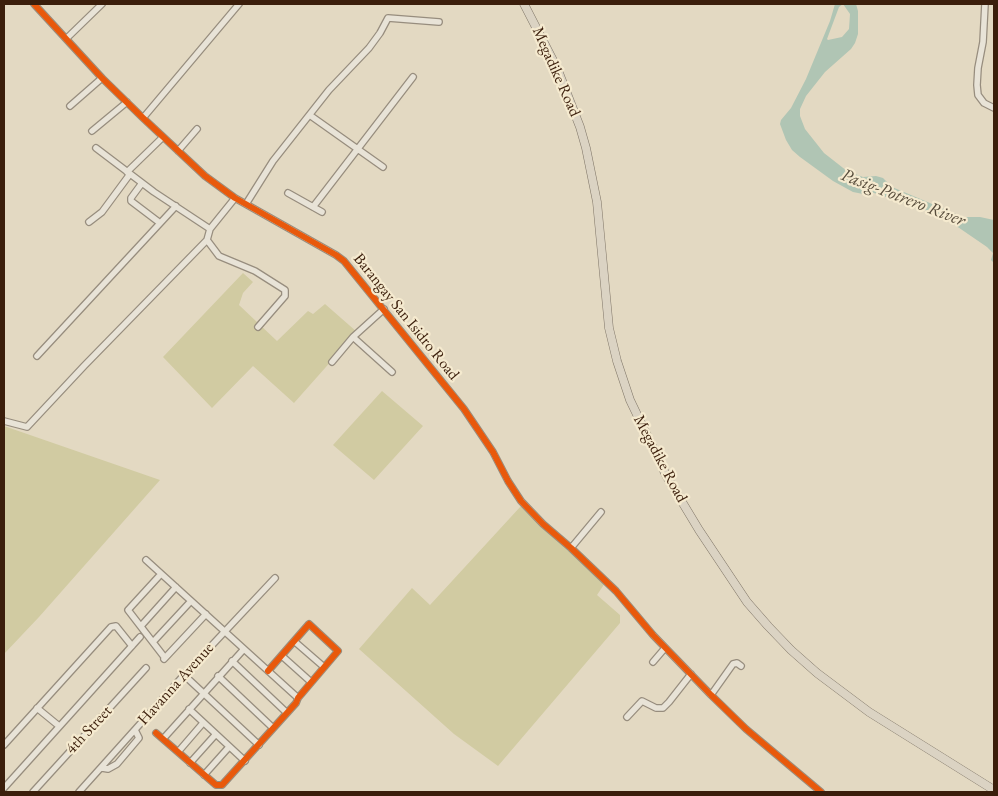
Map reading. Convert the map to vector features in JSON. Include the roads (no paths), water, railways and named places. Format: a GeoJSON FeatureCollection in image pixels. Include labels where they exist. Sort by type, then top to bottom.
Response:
{"type":"FeatureCollection","features":[{"type":"Feature","properties":{"kind":"main road","name":"Megadike Road"},"geometry":{"type":"LineString","coordinates":[[524,4],[557,68],[580,128],[597,202],[608,321],[617,361],[630,400],[667,477],[699,530],[747,602],[791,650],[817,673],[869,712],[994,790]]}},
{"type":"Feature","properties":{"kind":"street","name":"Barangay San Isidro Road"},"geometry":{"type":"LineString","coordinates":[[34,4],[102,78],[206,176],[235,198],[336,254],[352,269],[464,409],[493,452],[515,492],[543,524],[616,591],[665,648],[711,695],[760,742],[821,792]]}},
{"type":"Feature","properties":{"kind":"street"},"geometry":{"type":"LineString","coordinates":[[67,38],[102,4]]}},
{"type":"Feature","properties":{"kind":"street"},"geometry":{"type":"LineString","coordinates":[[143,118],[239,4]]}},
{"type":"Feature","properties":{"kind":"street"},"geometry":{"type":"LineString","coordinates":[[985,4],[984,42],[978,68],[977,86],[978,95],[984,103],[994,108]]}},
{"type":"Feature","properties":{"kind":"street"},"geometry":{"type":"LineString","coordinates":[[246,204],[273,161],[329,90],[369,48],[388,18],[439,22]]}},
{"type":"Feature","properties":{"kind":"street"},"geometry":{"type":"LineString","coordinates":[[70,106],[102,78]]}},
{"type":"Feature","properties":{"kind":"street"},"geometry":{"type":"LineString","coordinates":[[312,207],[413,78]]}},
{"type":"Feature","properties":{"kind":"street"},"geometry":{"type":"LineString","coordinates":[[92,131],[127,102]]}},
{"type":"Feature","properties":{"kind":"street"},"geometry":{"type":"LineString","coordinates":[[310,116],[383,167]]}},
{"type":"Feature","properties":{"kind":"street"},"geometry":{"type":"LineString","coordinates":[[178,151],[197,129]]}},
{"type":"Feature","properties":{"kind":"street"},"geometry":{"type":"LineString","coordinates":[[89,222],[102,212],[128,173],[163,137]]}},
{"type":"Feature","properties":{"kind":"street"},"geometry":{"type":"LineString","coordinates":[[96,148],[142,183],[210,229]]}},
{"type":"Feature","properties":{"kind":"street"},"geometry":{"type":"LineString","coordinates":[[142,183],[131,198],[132,202],[160,223]]}},
{"type":"Feature","properties":{"kind":"street"},"geometry":{"type":"LineString","coordinates":[[288,193],[322,212]]}},
{"type":"Feature","properties":{"kind":"street"},"geometry":{"type":"LineString","coordinates":[[4,421],[27,427],[200,245],[207,240],[210,229],[235,198]]}},
{"type":"Feature","properties":{"kind":"street"},"geometry":{"type":"LineString","coordinates":[[37,356],[176,206]]}},
{"type":"Feature","properties":{"kind":"street"},"geometry":{"type":"LineString","coordinates":[[207,240],[219,256],[255,271],[285,290],[285,296],[258,327]]}},
{"type":"Feature","properties":{"kind":"street"},"geometry":{"type":"LineString","coordinates":[[332,362],[353,337],[384,309]]}},
{"type":"Feature","properties":{"kind":"street"},"geometry":{"type":"LineString","coordinates":[[353,337],[392,372]]}},
{"type":"Feature","properties":{"kind":"street"},"geometry":{"type":"LineString","coordinates":[[571,548],[601,512]]}},
{"type":"Feature","properties":{"kind":"street"},"geometry":{"type":"LineString","coordinates":[[146,560],[298,698]]}},
{"type":"Feature","properties":{"kind":"street"},"geometry":{"type":"LineString","coordinates":[[162,574],[128,610],[164,658],[206,614]]}},
{"type":"Feature","properties":{"kind":"street","name":"Havanna Avenue"},"geometry":{"type":"LineString","coordinates":[[80,792],[184,675],[274,578]]}},
{"type":"Feature","properties":{"kind":"street"},"geometry":{"type":"LineString","coordinates":[[140,626],[176,587]]}},
{"type":"Feature","properties":{"kind":"street"},"geometry":{"type":"LineString","coordinates":[[153,642],[191,601]]}},
{"type":"Feature","properties":{"kind":"street"},"geometry":{"type":"LineString","coordinates":[[156,733],[216,785],[222,786],[296,703],[298,698],[338,651],[309,624],[268,671]]}},
{"type":"Feature","properties":{"kind":"street"},"geometry":{"type":"LineString","coordinates":[[4,745],[112,627],[116,626],[132,646]]}},
{"type":"Feature","properties":{"kind":"street"},"geometry":{"type":"LineString","coordinates":[[4,788],[140,637]]}},
{"type":"Feature","properties":{"kind":"street"},"geometry":{"type":"LineString","coordinates":[[294,641],[324,667]]}},
{"type":"Feature","properties":{"kind":"street"},"geometry":{"type":"LineString","coordinates":[[653,662],[665,648]]}},
{"type":"Feature","properties":{"kind":"street"},"geometry":{"type":"LineString","coordinates":[[163,739],[244,649]]}},
{"type":"Feature","properties":{"kind":"street"},"geometry":{"type":"LineString","coordinates":[[282,656],[311,682]]}},
{"type":"Feature","properties":{"kind":"street"},"geometry":{"type":"LineString","coordinates":[[232,662],[287,713]]}},
{"type":"Feature","properties":{"kind":"street"},"geometry":{"type":"LineString","coordinates":[[711,695],[733,664],[737,663],[741,666]]}},
{"type":"Feature","properties":{"kind":"street","name":"4th Street"},"geometry":{"type":"LineString","coordinates":[[33,792],[146,668]]}},
{"type":"Feature","properties":{"kind":"street"},"geometry":{"type":"LineString","coordinates":[[628,717],[642,701],[656,708],[663,708],[670,702],[691,674]]}},
{"type":"Feature","properties":{"kind":"street"},"geometry":{"type":"LineString","coordinates":[[184,675],[259,745]]}},
{"type":"Feature","properties":{"kind":"street"},"geometry":{"type":"LineString","coordinates":[[218,676],[273,728]]}},
{"type":"Feature","properties":{"kind":"street"},"geometry":{"type":"LineString","coordinates":[[37,708],[59,726]]}},
{"type":"Feature","properties":{"kind":"street"},"geometry":{"type":"LineString","coordinates":[[189,709],[244,760]]}},
{"type":"Feature","properties":{"kind":"street"},"geometry":{"type":"LineString","coordinates":[[178,752],[204,723]]}},
{"type":"Feature","properties":{"kind":"street"},"geometry":{"type":"LineString","coordinates":[[190,763],[216,734]]}},
{"type":"Feature","properties":{"kind":"street"},"geometry":{"type":"LineString","coordinates":[[204,775],[229,746]]}},
{"type":"Feature","properties":{"kind":"water","name":"Pasig-Potrero River"},"geometry":{"type":"Polygon","coordinates":[[[835,4],[843,4],[856,4],[858,11],[858,34],[855,43],[851,49],[825,72],[806,96],[800,109],[800,116],[805,129],[824,153],[847,171],[863,177],[876,176],[883,178],[892,187],[963,217],[980,217],[994,220],[994,263],[991,260],[993,253],[987,247],[949,221],[925,210],[871,192],[863,194],[853,192],[833,181],[792,150],[780,124],[781,120],[791,108],[806,79],[835,4]],[[843,4],[839,7],[828,40],[842,37],[849,29],[850,14],[843,4]]]}}]}
